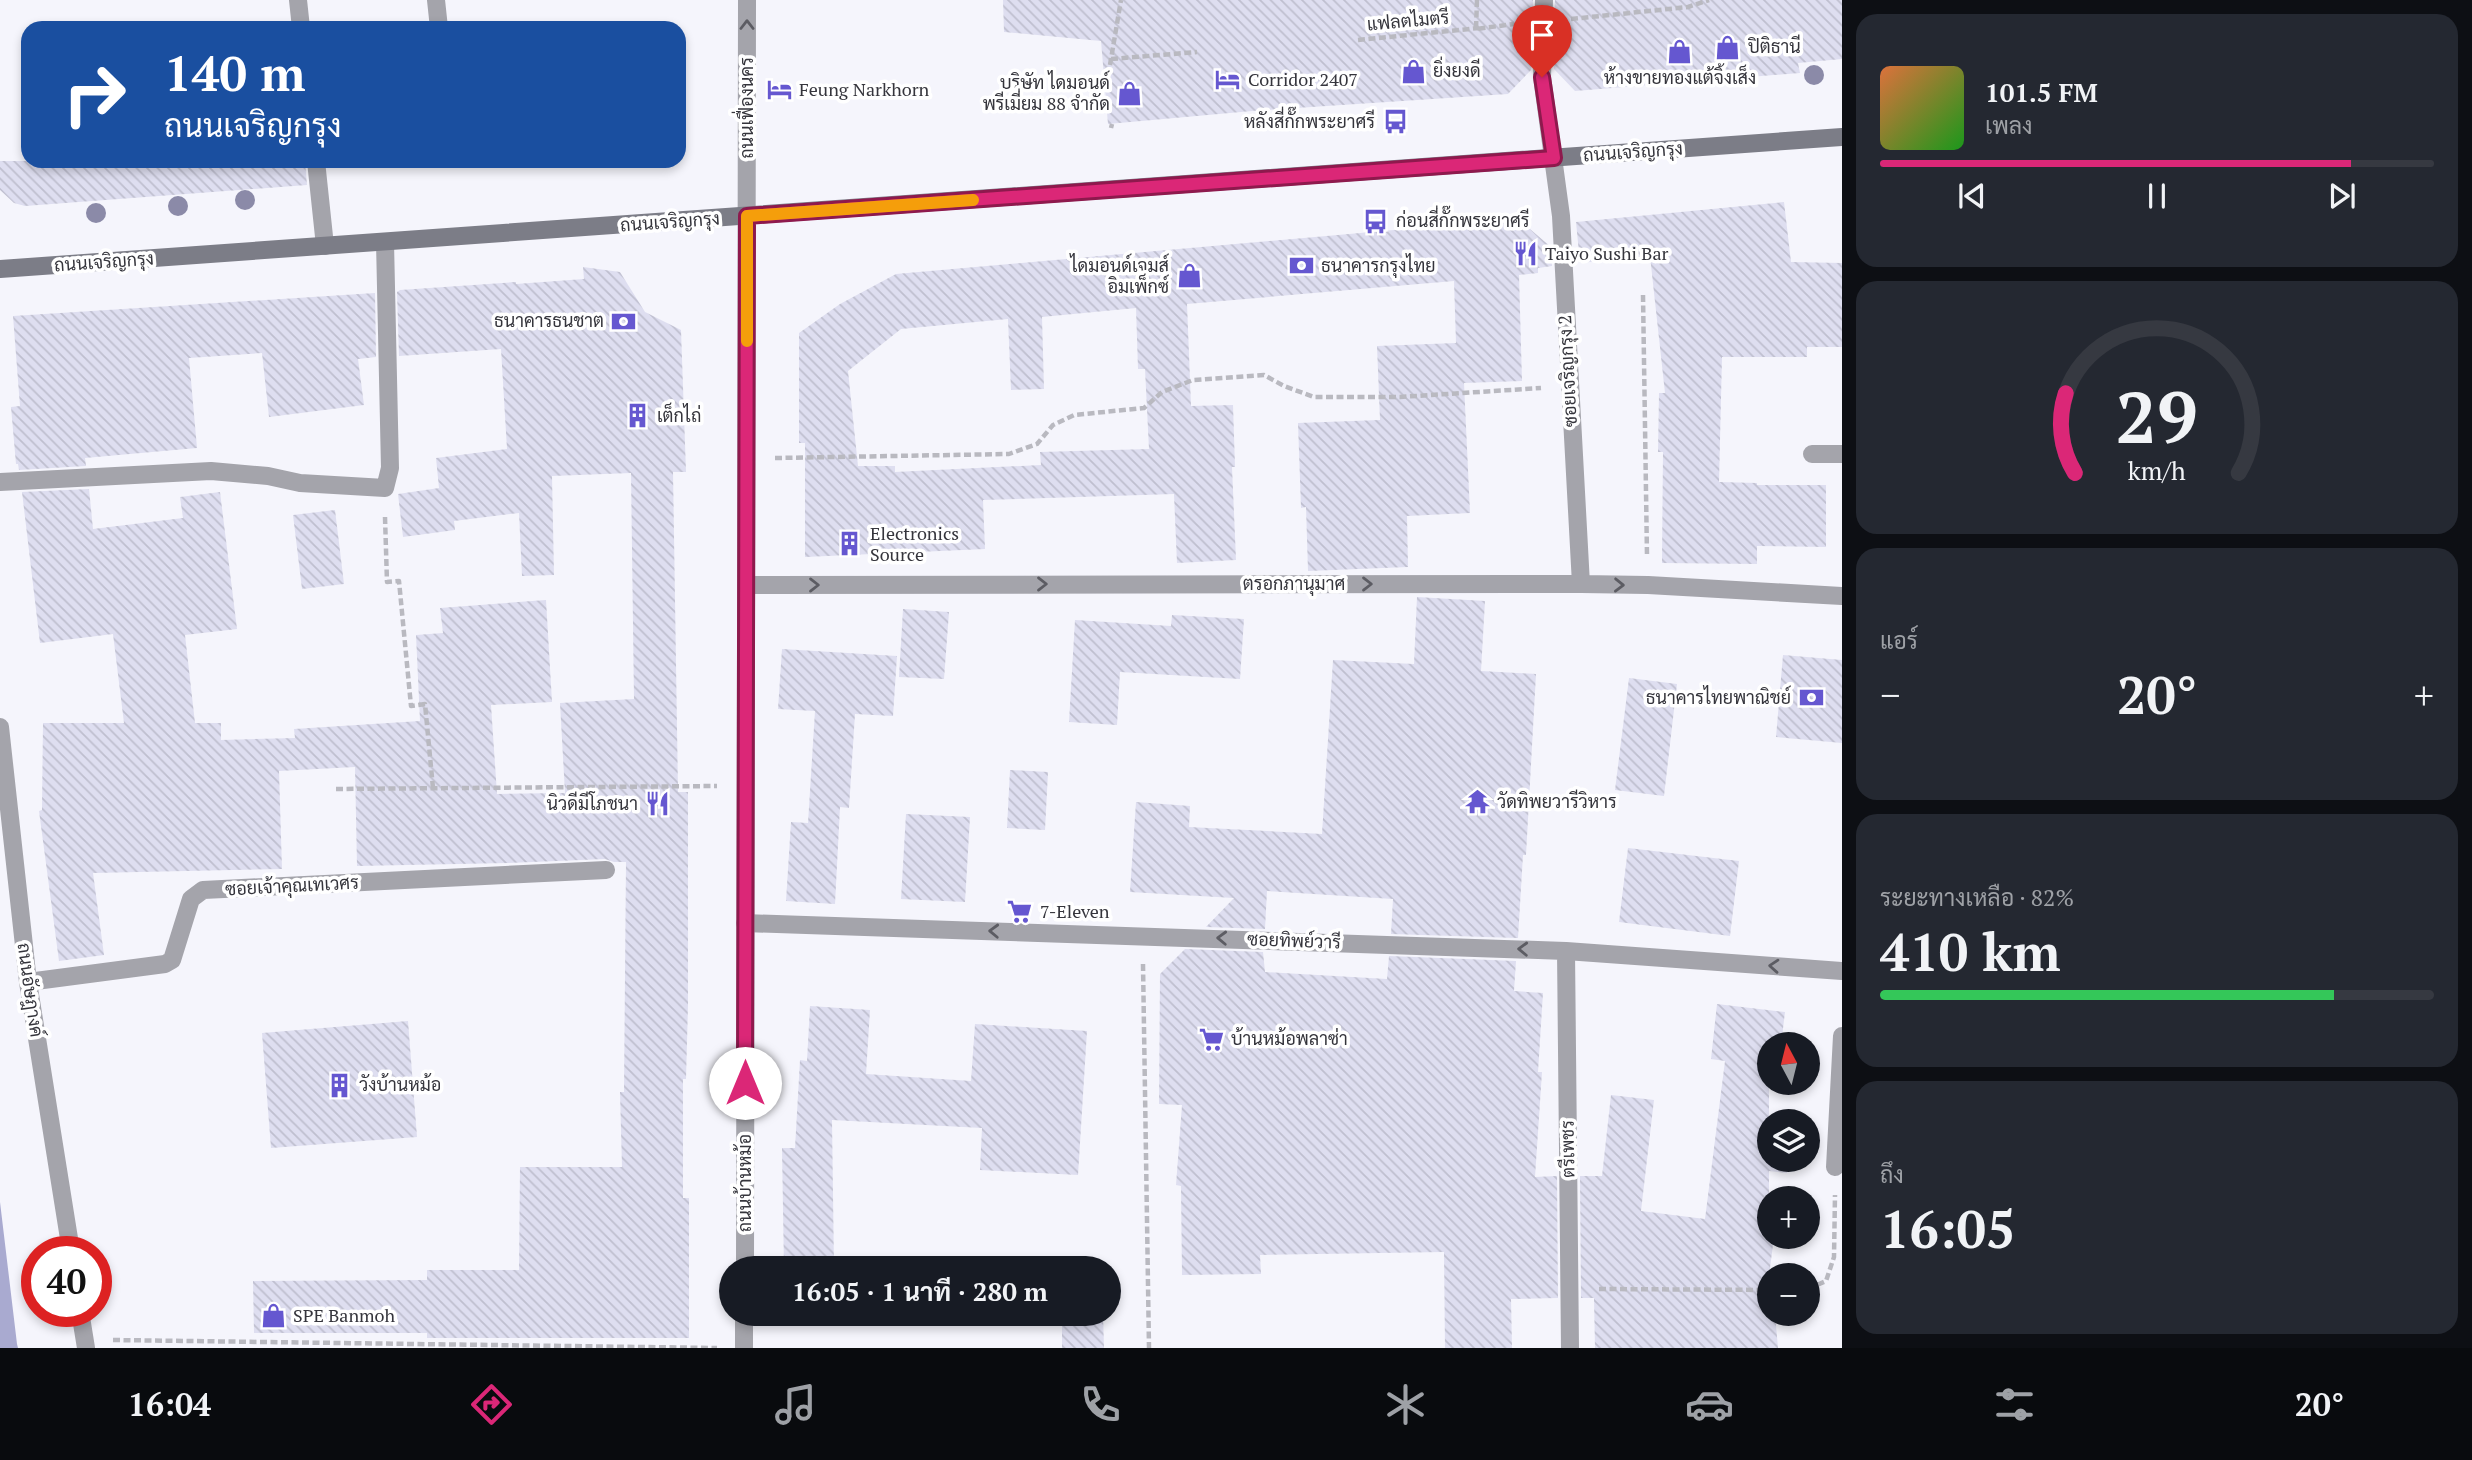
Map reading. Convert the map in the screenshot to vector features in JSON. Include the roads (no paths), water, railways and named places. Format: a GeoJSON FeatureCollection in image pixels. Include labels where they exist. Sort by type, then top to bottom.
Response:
{"type":"FeatureCollection","features":[{"type":"Feature","properties":{"kind":"main road","name":"ถนนเจริญกรุง"},"geometry":{"type":"LineString","coordinates":[[0,269],[1842,138]]}},
{"type":"Feature","properties":{"kind":"street"},"geometry":{"type":"LineString","coordinates":[[298,0],[300,21]]}},
{"type":"Feature","properties":{"kind":"street"},"geometry":{"type":"LineString","coordinates":[[436,0],[438,21]]}},
{"type":"Feature","properties":{"kind":"street","name":"ถนนเฟื่องนคร"},"geometry":{"type":"LineString","coordinates":[[747,0],[747,216]]}},
{"type":"Feature","properties":{"kind":"street","name":"ซอยเจริญกรุง 2"},"geometry":{"type":"LineString","coordinates":[[1544,0],[1542,77],[1561,216],[1581,584]]}},
{"type":"Feature","properties":{"kind":"street"},"geometry":{"type":"LineString","coordinates":[[317,168],[325,246]]}},
{"type":"Feature","properties":{"kind":"street","name":"ถนนบ้านหม้อ"},"geometry":{"type":"LineString","coordinates":[[745,1256],[747,216]]}},
{"type":"Feature","properties":{"kind":"street"},"geometry":{"type":"LineString","coordinates":[[0,482],[211,471],[268,476],[300,483],[384,488],[390,468],[385,242]]}},
{"type":"Feature","properties":{"kind":"street"},"geometry":{"type":"LineString","coordinates":[[1812,454],[1842,454]]}},
{"type":"Feature","properties":{"kind":"street","name":"ตรอกภานุมาศ"},"geometry":{"type":"LineString","coordinates":[[746,584],[1581,584],[1842,596]]}},
{"type":"Feature","properties":{"kind":"street","name":"ถนนอัษฎางค์"},"geometry":{"type":"LineString","coordinates":[[0,727],[28,982],[69,1236]]}},
{"type":"Feature","properties":{"kind":"street","name":"ซอยเจ้าคุณเทเวศร"},"geometry":{"type":"LineString","coordinates":[[28,982],[165,964],[172,960],[191,899],[203,890],[607,870]]}},
{"type":"Feature","properties":{"kind":"street","name":"ซอยทิพย์วารี"},"geometry":{"type":"LineString","coordinates":[[745,923],[1566,951],[1842,971]]}},
{"type":"Feature","properties":{"kind":"street","name":"ตรีเพชร"},"geometry":{"type":"LineString","coordinates":[[1566,951],[1570,1348]]}},
{"type":"Feature","properties":{"kind":"street"},"geometry":{"type":"LineString","coordinates":[[1836,1167],[1842,1036]]}},
{"type":"Feature","properties":{"kind":"street"},"geometry":{"type":"LineString","coordinates":[[744,1326],[744,1348]]}},
{"type":"Feature","properties":{"kind":"water"},"geometry":{"type":"Polygon","coordinates":[[[0,1202],[17,1344],[18,1348],[0,1348],[0,1202]]]}},
{"type":"Feature","properties":{"kind":"place","name":"ปิติธานี"},"geometry":{"type":"Point","coordinates":[1728,47]}},
{"type":"Feature","properties":{"kind":"place","name":"ห้างขายทองแต้จิ้งเส็ง"},"geometry":{"type":"Point","coordinates":[1680,51]}},
{"type":"Feature","properties":{"kind":"place","name":"ยิ่งยงดี"},"geometry":{"type":"Point","coordinates":[1413,71]}},
{"type":"Feature","properties":{"kind":"place","name":"Corridor 2407"},"geometry":{"type":"Point","coordinates":[1228,80]}},
{"type":"Feature","properties":{"kind":"place","name":"Feung Narkhorn"},"geometry":{"type":"Point","coordinates":[779,90]}},
{"type":"Feature","properties":{"kind":"place","name":"บริษัท ไดมอนด์ พรีเมี่ยม 88 จำกัด"},"geometry":{"type":"Point","coordinates":[1130,93]}},
{"type":"Feature","properties":{"kind":"place","name":"หลังสี่กั๊กพระยาศรี"},"geometry":{"type":"Point","coordinates":[1395,122]}},
{"type":"Feature","properties":{"kind":"place","name":"ก่อนสี่กั๊กพระยาศรี"},"geometry":{"type":"Point","coordinates":[1376,221]}},
{"type":"Feature","properties":{"kind":"place","name":"Taiyo Sushi Bar"},"geometry":{"type":"Point","coordinates":[1525,254]}},
{"type":"Feature","properties":{"kind":"place","name":"ธนาคารกรุงไทย"},"geometry":{"type":"Point","coordinates":[1301,266]}},
{"type":"Feature","properties":{"kind":"place","name":"ไดมอนด์เจมส์ อิมเพ็กซ์"},"geometry":{"type":"Point","coordinates":[1189,276]}},
{"type":"Feature","properties":{"kind":"place","name":"ธนาคารธนชาต"},"geometry":{"type":"Point","coordinates":[624,321]}},
{"type":"Feature","properties":{"kind":"place","name":"เต็กไถ่"},"geometry":{"type":"Point","coordinates":[637,416]}},
{"type":"Feature","properties":{"kind":"place","name":"Electronics Source"},"geometry":{"type":"Point","coordinates":[850,544]}},
{"type":"Feature","properties":{"kind":"place","name":"ธนาคารไทยพาณิชย์"},"geometry":{"type":"Point","coordinates":[1811,698]}},
{"type":"Feature","properties":{"kind":"place","name":"วัดทิพยวารีวิหาร"},"geometry":{"type":"Point","coordinates":[1477,802]}},
{"type":"Feature","properties":{"kind":"place","name":"นิวดีมีโภชนา"},"geometry":{"type":"Point","coordinates":[658,804]}},
{"type":"Feature","properties":{"kind":"place","name":"7-Eleven"},"geometry":{"type":"Point","coordinates":[1020,912]}},
{"type":"Feature","properties":{"kind":"place","name":"บ้านหม้อพลาซ่า"},"geometry":{"type":"Point","coordinates":[1211,1039]}},
{"type":"Feature","properties":{"kind":"place","name":"วังบ้านหม้อ"},"geometry":{"type":"Point","coordinates":[339,1085]}},
{"type":"Feature","properties":{"kind":"place","name":"SPE Banmoh"},"geometry":{"type":"Point","coordinates":[273,1316]}}]}
